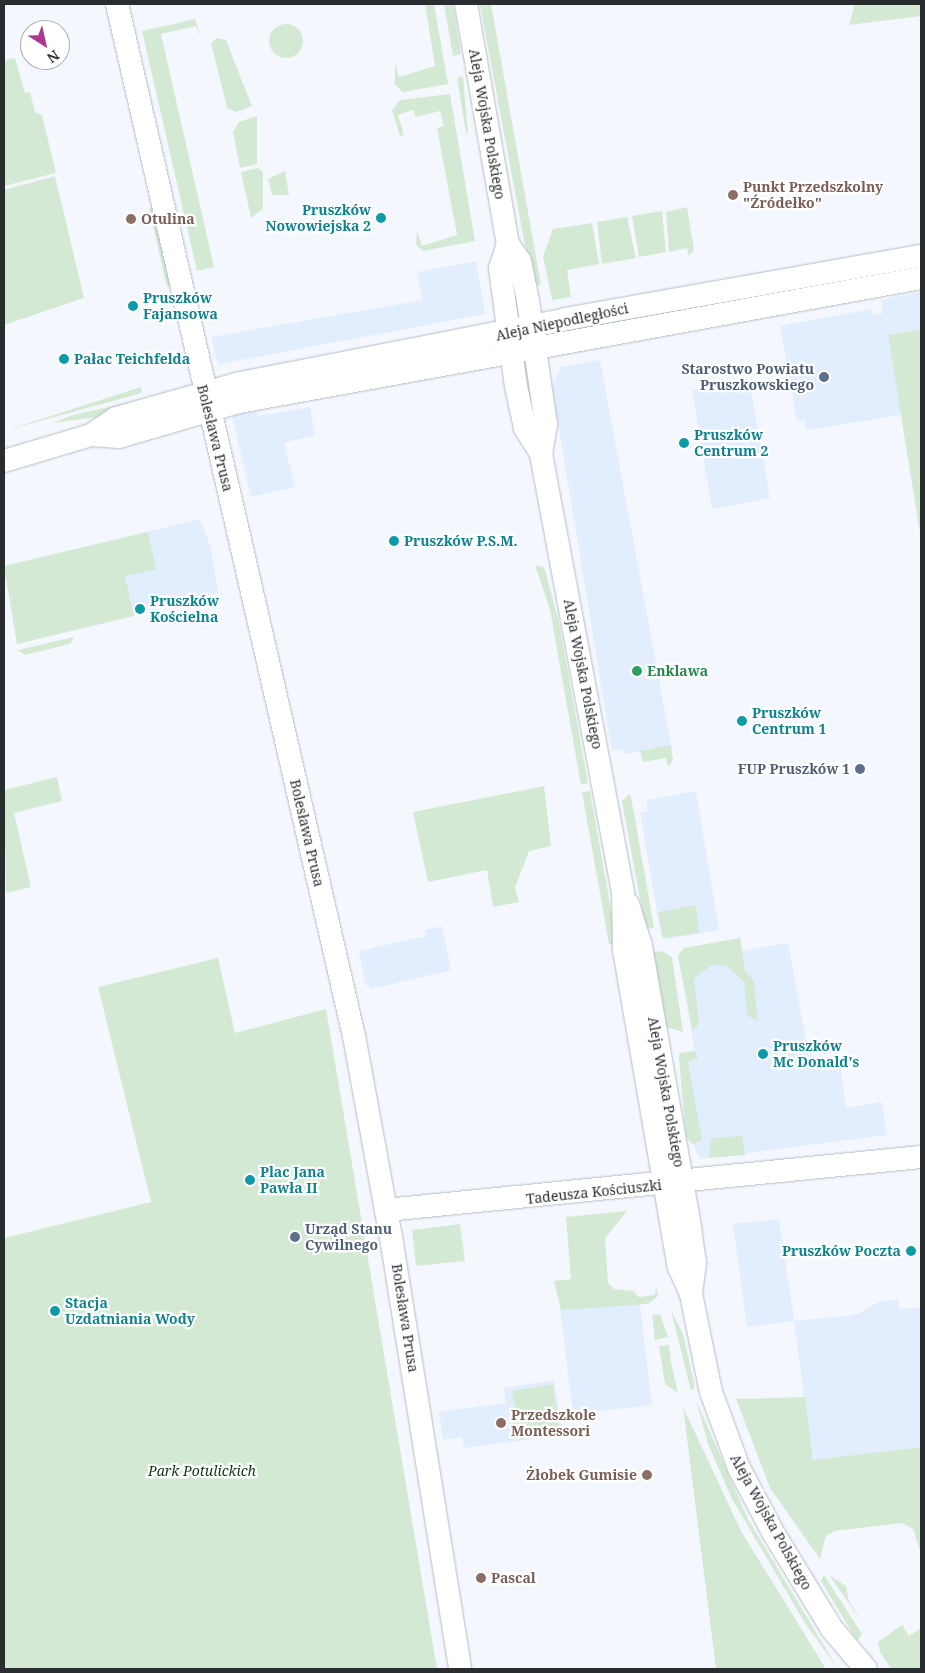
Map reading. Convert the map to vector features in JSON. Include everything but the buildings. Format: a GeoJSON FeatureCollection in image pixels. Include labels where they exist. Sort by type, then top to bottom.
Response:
{"type":"FeatureCollection","features":[{"type":"Feature","properties":{"kind":"street","name":"Bolesława Prusa"},"geometry":{"type":"LineString","coordinates":[[117,4],[206,401],[354,1036],[386,1210],[460,1669]]}},
{"type":"Feature","properties":{"kind":"street","name":"Aleja Wojska Polskiego"},"geometry":{"type":"LineString","coordinates":[[466,4],[508,244],[520,261],[532,327],[546,425],[541,454],[623,894],[633,913],[641,946],[673,1184],[695,1262],[691,1294],[712,1392],[731,1449],[774,1534],[832,1629],[866,1669]]}},
{"type":"Feature","properties":{"kind":"street","name":"Aleja Wojska Polskiego"},"geometry":{"type":"LineString","coordinates":[[508,244],[500,268],[511,343],[525,428],[541,454]]}},
{"type":"Feature","properties":{"kind":"street","name":"Aleja Niepodległości"},"geometry":{"type":"LineString","coordinates":[[4,461],[91,435],[119,437],[206,401],[511,343],[532,327],[921,256]]}},
{"type":"Feature","properties":{"kind":"street","name":"Aleja Niepodległości"},"geometry":{"type":"LineString","coordinates":[[511,343],[534,350],[921,278]]}},
{"type":"Feature","properties":{"kind":"street"},"geometry":{"type":"LineString","coordinates":[[641,306],[645,329]]}},
{"type":"Feature","properties":{"kind":"street","name":"Tadeusza Kościuszki"},"geometry":{"type":"LineString","coordinates":[[386,1210],[673,1184],[921,1157]]}},
{"type":"Feature","properties":{"kind":"street","name":"Aleja Wojska Polskiego"},"geometry":{"type":"LineString","coordinates":[[832,1629],[846,1669]]}},
{"type":"Feature","properties":{"kind":"shaded area"},"geometry":{"type":"Polygon","coordinates":[[[476,261],[485,314],[219,364],[216,357],[211,337],[423,300],[417,272],[476,261]]]}},
{"type":"Feature","properties":{"kind":"shaded area"},"geometry":{"type":"Polygon","coordinates":[[[921,292],[921,329],[888,335],[901,415],[806,430],[805,420],[797,421],[780,326],[872,309],[873,315],[883,313],[881,300],[921,292]]]}},
{"type":"Feature","properties":{"kind":"shaded area"},"geometry":{"type":"Polygon","coordinates":[[[600,360],[671,745],[627,754],[622,749],[612,751],[552,386],[561,367],[600,360]]]}},
{"type":"Feature","properties":{"kind":"shaded area"},"geometry":{"type":"Polygon","coordinates":[[[749,379],[770,498],[712,509],[692,390],[749,379]]]}},
{"type":"Feature","properties":{"kind":"shaded area"},"geometry":{"type":"Polygon","coordinates":[[[310,407],[315,435],[284,443],[295,487],[251,497],[232,416],[256,411],[258,416],[310,407]]]}},
{"type":"Feature","properties":{"kind":"shaded area"},"geometry":{"type":"Polygon","coordinates":[[[200,519],[211,548],[218,593],[17,644],[4,566],[200,519]]]}},
{"type":"Feature","properties":{"kind":"shaded area"},"geometry":{"type":"Polygon","coordinates":[[[696,791],[719,930],[667,939],[661,935],[640,812],[647,811],[647,800],[696,791]]]}},
{"type":"Feature","properties":{"kind":"shaded area"},"geometry":{"type":"Polygon","coordinates":[[[442,926],[451,970],[372,989],[365,984],[359,951],[426,936],[425,930],[442,926]]]}},
{"type":"Feature","properties":{"kind":"shaded area"},"geometry":{"type":"Polygon","coordinates":[[[740,938],[742,951],[788,943],[811,1068],[840,1063],[846,1108],[882,1102],[887,1135],[700,1159],[685,1127],[679,1055],[695,1051],[678,956],[684,948],[740,938]]]}},
{"type":"Feature","properties":{"kind":"shaded area"},"geometry":{"type":"Polygon","coordinates":[[[779,1219],[794,1321],[747,1327],[733,1224],[779,1219]]]}},
{"type":"Feature","properties":{"kind":"shaded area"},"geometry":{"type":"Polygon","coordinates":[[[639,1297],[652,1405],[573,1414],[560,1307],[639,1297]]]}},
{"type":"Feature","properties":{"kind":"shaded area"},"geometry":{"type":"Polygon","coordinates":[[[898,1299],[899,1309],[921,1307],[921,1447],[813,1460],[794,1321],[856,1315],[879,1302],[898,1299]]]}},
{"type":"Feature","properties":{"kind":"shaded area","name":"Przedszkole Montessori"},"geometry":{"type":"Polygon","coordinates":[[[554,1380],[563,1435],[464,1448],[462,1437],[443,1440],[439,1412],[506,1403],[504,1388],[554,1380]]]}},
{"type":"Feature","properties":{"kind":"green space"},"geometry":{"type":"Polygon","coordinates":[[[425,4],[434,4],[448,84],[403,92],[395,85],[395,63],[399,77],[435,66],[425,4]]]}},
{"type":"Feature","properties":{"kind":"green space"},"geometry":{"type":"Polygon","coordinates":[[[444,4],[453,4],[461,54],[453,56],[444,4]]]}},
{"type":"Feature","properties":{"kind":"green space"},"geometry":{"type":"Polygon","coordinates":[[[480,4],[491,4],[541,285],[534,286],[480,4]]]}},
{"type":"Feature","properties":{"kind":"green space"},"geometry":{"type":"Polygon","coordinates":[[[855,4],[921,4],[921,16],[849,25],[855,4]]]}},
{"type":"Feature","properties":{"kind":"green space"},"geometry":{"type":"Polygon","coordinates":[[[195,19],[202,40],[196,26],[161,34],[214,267],[197,271],[142,31],[195,19]]]}},
{"type":"Feature","properties":{"kind":"green space"},"geometry":{"type":"Polygon","coordinates":[[[286,24],[298,29],[303,41],[298,53],[286,58],[274,53],[269,41],[274,29],[286,24]]]}},
{"type":"Feature","properties":{"kind":"green space"},"geometry":{"type":"Polygon","coordinates":[[[217,38],[226,40],[252,106],[236,112],[227,108],[211,43],[217,38]]]}},
{"type":"Feature","properties":{"kind":"green space"},"geometry":{"type":"Polygon","coordinates":[[[15,58],[25,93],[30,92],[35,112],[42,115],[56,173],[4,186],[4,61],[15,58]]]}},
{"type":"Feature","properties":{"kind":"green space"},"geometry":{"type":"Polygon","coordinates":[[[463,76],[468,133],[466,133],[457,78],[463,76]]]}},
{"type":"Feature","properties":{"kind":"green space"},"geometry":{"type":"Polygon","coordinates":[[[450,94],[475,241],[423,251],[416,245],[417,231],[422,246],[457,235],[437,128],[444,126],[440,111],[416,117],[413,110],[398,115],[404,135],[400,136],[392,110],[400,100],[450,94]]]}},
{"type":"Feature","properties":{"kind":"green space"},"geometry":{"type":"Polygon","coordinates":[[[257,116],[257,164],[240,168],[233,132],[239,122],[257,116]]]}},
{"type":"Feature","properties":{"kind":"green space"},"geometry":{"type":"Polygon","coordinates":[[[258,168],[263,172],[263,209],[251,218],[241,172],[258,168]]]}},
{"type":"Feature","properties":{"kind":"green space"},"geometry":{"type":"Polygon","coordinates":[[[285,171],[289,195],[272,195],[268,179],[285,171]]]}},
{"type":"Feature","properties":{"kind":"green space"},"geometry":{"type":"Polygon","coordinates":[[[55,176],[84,298],[4,325],[4,190],[55,176]]]}},
{"type":"Feature","properties":{"kind":"green space"},"geometry":{"type":"Polygon","coordinates":[[[156,206],[173,286],[167,287],[149,208],[156,206]]]}},
{"type":"Feature","properties":{"kind":"green space"},"geometry":{"type":"Polygon","coordinates":[[[687,207],[694,250],[689,256],[687,248],[669,252],[666,212],[687,207]]]}},
{"type":"Feature","properties":{"kind":"green space"},"geometry":{"type":"Polygon","coordinates":[[[662,211],[666,252],[639,257],[632,216],[662,211]]]}},
{"type":"Feature","properties":{"kind":"green space"},"geometry":{"type":"Polygon","coordinates":[[[627,217],[636,258],[602,264],[597,222],[627,217]]]}},
{"type":"Feature","properties":{"kind":"green space"},"geometry":{"type":"Polygon","coordinates":[[[592,223],[599,264],[567,270],[571,297],[552,300],[543,256],[553,229],[592,223]]]}},
{"type":"Feature","properties":{"kind":"green space"},"geometry":{"type":"Polygon","coordinates":[[[921,329],[921,539],[888,335],[921,329]]]}},
{"type":"Feature","properties":{"kind":"green space"},"geometry":{"type":"Polygon","coordinates":[[[141,387],[142,392],[135,395],[7,430],[141,387]]]}},
{"type":"Feature","properties":{"kind":"green space"},"geometry":{"type":"Polygon","coordinates":[[[144,399],[97,417],[52,423],[73,415],[144,399]]]}},
{"type":"Feature","properties":{"kind":"green space"},"geometry":{"type":"Polygon","coordinates":[[[148,532],[156,569],[125,576],[134,616],[17,644],[4,566],[148,532]]]}},
{"type":"Feature","properties":{"kind":"green space"},"geometry":{"type":"Polygon","coordinates":[[[535,565],[544,567],[559,622],[588,783],[581,785],[550,610],[535,565]]]}},
{"type":"Feature","properties":{"kind":"green space"},"geometry":{"type":"Polygon","coordinates":[[[74,637],[70,644],[25,655],[18,650],[74,637]]]}},
{"type":"Feature","properties":{"kind":"green space"},"geometry":{"type":"Polygon","coordinates":[[[671,745],[673,760],[668,767],[666,758],[643,762],[640,751],[671,745]]]}},
{"type":"Feature","properties":{"kind":"green space"},"geometry":{"type":"Polygon","coordinates":[[[57,777],[62,801],[14,813],[31,887],[6,893],[4,790],[57,777]]]}},
{"type":"Feature","properties":{"kind":"green space"},"geometry":{"type":"Polygon","coordinates":[[[544,786],[551,846],[529,851],[515,888],[519,902],[493,907],[487,870],[428,882],[413,812],[544,786]]]}},
{"type":"Feature","properties":{"kind":"green space"},"geometry":{"type":"Polygon","coordinates":[[[590,791],[616,946],[609,944],[582,792],[590,791]]]}},
{"type":"Feature","properties":{"kind":"green space"},"geometry":{"type":"Polygon","coordinates":[[[630,794],[654,928],[646,929],[622,801],[630,794]]]}},
{"type":"Feature","properties":{"kind":"green space"},"geometry":{"type":"Polygon","coordinates":[[[696,905],[699,933],[663,938],[658,912],[696,905]]]}},
{"type":"Feature","properties":{"kind":"green space"},"geometry":{"type":"Polygon","coordinates":[[[740,938],[745,971],[754,981],[758,1022],[747,1015],[744,982],[727,966],[711,965],[694,979],[699,1023],[693,1032],[678,956],[684,948],[740,938]]]}},
{"type":"Feature","properties":{"kind":"green space"},"geometry":{"type":"Polygon","coordinates":[[[662,951],[672,957],[683,1032],[666,1027],[650,953],[662,951]]]}},
{"type":"Feature","properties":{"kind":"green space","name":"Park Potulickich"},"geometry":{"type":"Polygon","coordinates":[[[218,958],[235,1033],[326,1009],[437,1669],[4,1669],[4,1238],[151,1202],[98,987],[218,958]]]}},
{"type":"Feature","properties":{"kind":"green space"},"geometry":{"type":"Polygon","coordinates":[[[695,1051],[698,1058],[688,1062],[702,1140],[692,1144],[686,1136],[679,1058],[680,1053],[695,1051]]]}},
{"type":"Feature","properties":{"kind":"green space"},"geometry":{"type":"Polygon","coordinates":[[[742,1136],[745,1155],[709,1158],[711,1138],[742,1136]]]}},
{"type":"Feature","properties":{"kind":"green space"},"geometry":{"type":"Polygon","coordinates":[[[627,1211],[605,1238],[608,1283],[614,1289],[633,1291],[639,1297],[655,1295],[656,1286],[658,1296],[648,1304],[561,1310],[554,1281],[571,1279],[566,1217],[627,1211]]]}},
{"type":"Feature","properties":{"kind":"green space"},"geometry":{"type":"Polygon","coordinates":[[[460,1224],[465,1261],[416,1266],[412,1230],[460,1224]]]}},
{"type":"Feature","properties":{"kind":"green space"},"geometry":{"type":"Polygon","coordinates":[[[671,1310],[683,1334],[695,1387],[691,1391],[671,1310]]]}},
{"type":"Feature","properties":{"kind":"green space"},"geometry":{"type":"Polygon","coordinates":[[[660,1314],[668,1337],[655,1340],[652,1315],[660,1314]]]}},
{"type":"Feature","properties":{"kind":"green space"},"geometry":{"type":"Polygon","coordinates":[[[669,1345],[678,1393],[665,1384],[659,1346],[669,1345]]]}},
{"type":"Feature","properties":{"kind":"green space"},"geometry":{"type":"Polygon","coordinates":[[[553,1384],[560,1433],[519,1440],[512,1391],[553,1384]]]}},
{"type":"Feature","properties":{"kind":"green space"},"geometry":{"type":"Polygon","coordinates":[[[805,1397],[813,1460],[921,1447],[921,1553],[913,1529],[902,1523],[835,1531],[826,1536],[820,1559],[770,1488],[736,1399],[805,1397]]]}},
{"type":"Feature","properties":{"kind":"green space"},"geometry":{"type":"Polygon","coordinates":[[[696,1400],[748,1519],[838,1669],[803,1620],[731,1497],[708,1444],[696,1400]]]}},
{"type":"Feature","properties":{"kind":"green space"},"geometry":{"type":"Polygon","coordinates":[[[683,1407],[741,1531],[826,1669],[716,1669],[683,1407]]]}},
{"type":"Feature","properties":{"kind":"green space"},"geometry":{"type":"Polygon","coordinates":[[[824,1575],[862,1634],[857,1641],[821,1581],[824,1575]]]}},
{"type":"Feature","properties":{"kind":"green space"},"geometry":{"type":"Polygon","coordinates":[[[829,1575],[846,1586],[849,1601],[865,1626],[829,1575]]]}},
{"type":"Feature","properties":{"kind":"green space"},"geometry":{"type":"Polygon","coordinates":[[[902,1625],[909,1636],[921,1628],[921,1669],[891,1669],[880,1652],[878,1642],[902,1625]]]}},
{"type":"Feature","properties":{"kind":"place","name":"Punkt Przedszkolny \"Źródełko\""},"geometry":{"type":"Point","coordinates":[733,195]}},
{"type":"Feature","properties":{"kind":"place","name":"Pruszków Nowowiejska 2"},"geometry":{"type":"Point","coordinates":[381,218]}},
{"type":"Feature","properties":{"kind":"place","name":"Otulina"},"geometry":{"type":"Point","coordinates":[131,219]}},
{"type":"Feature","properties":{"kind":"place","name":"Pruszków Fajansowa"},"geometry":{"type":"Point","coordinates":[133,306]}},
{"type":"Feature","properties":{"kind":"place","name":"Pałac Teichfelda"},"geometry":{"type":"Point","coordinates":[64,359]}},
{"type":"Feature","properties":{"kind":"place","name":"Starostwo Powiatu Pruszkowskiego"},"geometry":{"type":"Point","coordinates":[824,377]}},
{"type":"Feature","properties":{"kind":"place","name":"Pruszków Centrum 2"},"geometry":{"type":"Point","coordinates":[684,443]}},
{"type":"Feature","properties":{"kind":"place","name":"Pruszków P.S.M."},"geometry":{"type":"Point","coordinates":[394,541]}},
{"type":"Feature","properties":{"kind":"place","name":"Pruszków Kościelna"},"geometry":{"type":"Point","coordinates":[140,609]}},
{"type":"Feature","properties":{"kind":"place","name":"Enklawa"},"geometry":{"type":"Point","coordinates":[637,671]}},
{"type":"Feature","properties":{"kind":"place","name":"Pruszków Centrum 1"},"geometry":{"type":"Point","coordinates":[742,721]}},
{"type":"Feature","properties":{"kind":"place","name":"FUP Pruszków 1"},"geometry":{"type":"Point","coordinates":[860,769]}},
{"type":"Feature","properties":{"kind":"place","name":"Pruszków Mc Donald's"},"geometry":{"type":"Point","coordinates":[763,1054]}},
{"type":"Feature","properties":{"kind":"place","name":"Plac Jana Pawła II"},"geometry":{"type":"Point","coordinates":[250,1180]}},
{"type":"Feature","properties":{"kind":"place","name":"Urząd Stanu Cywilnego"},"geometry":{"type":"Point","coordinates":[295,1237]}},
{"type":"Feature","properties":{"kind":"place","name":"Pruszków Poczta"},"geometry":{"type":"Point","coordinates":[911,1251]}},
{"type":"Feature","properties":{"kind":"place","name":"Stacja Uzdatniania Wody"},"geometry":{"type":"Point","coordinates":[55,1311]}},
{"type":"Feature","properties":{"kind":"place","name":"Przedszkole Montessori"},"geometry":{"type":"Point","coordinates":[501,1423]}},
{"type":"Feature","properties":{"kind":"place","name":"Żłobek Gumisie"},"geometry":{"type":"Point","coordinates":[647,1475]}},
{"type":"Feature","properties":{"kind":"place","name":"Pascal"},"geometry":{"type":"Point","coordinates":[481,1578]}}]}
